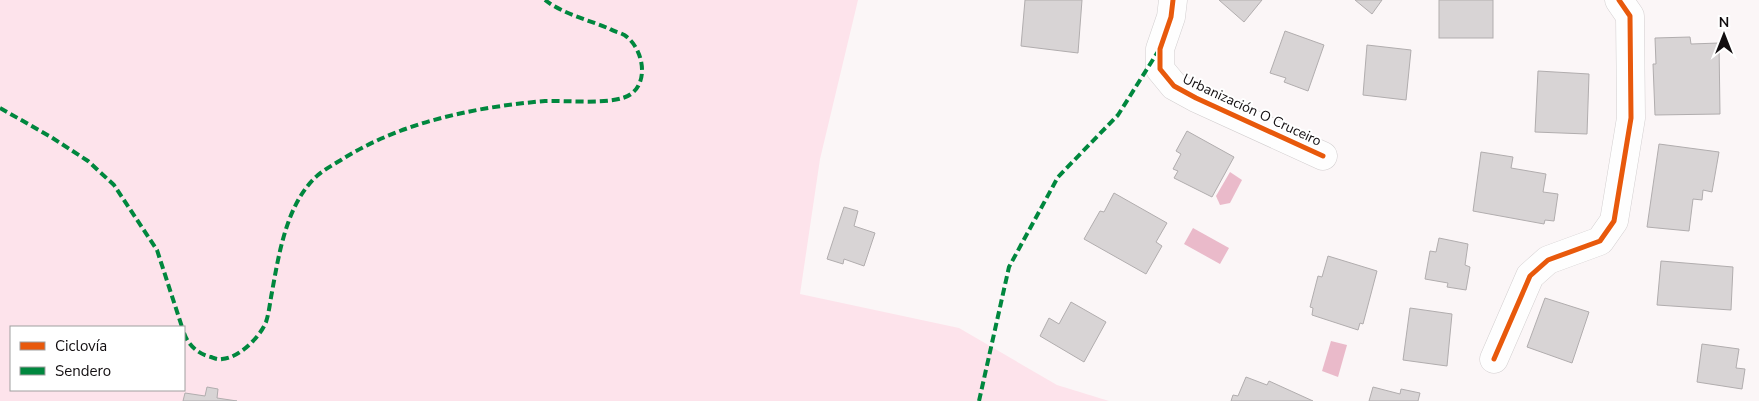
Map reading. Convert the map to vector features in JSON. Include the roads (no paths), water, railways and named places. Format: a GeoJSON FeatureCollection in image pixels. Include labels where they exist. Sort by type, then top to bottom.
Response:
{"type":"FeatureCollection","features":[{"type":"Feature","properties":{"kind":"street","name":"Urbanización O Cruceiro"},"geometry":{"type":"LineString","coordinates":[[1173,0],[1171,17],[1160,49],[1160,70],[1174,86],[1196,98],[1323,156]]}},
{"type":"Feature","properties":{"kind":"street"},"geometry":{"type":"LineString","coordinates":[[1494,359],[1530,276],[1548,260],[1600,242],[1614,221],[1631,118],[1630,16],[1619,0]]}}]}
